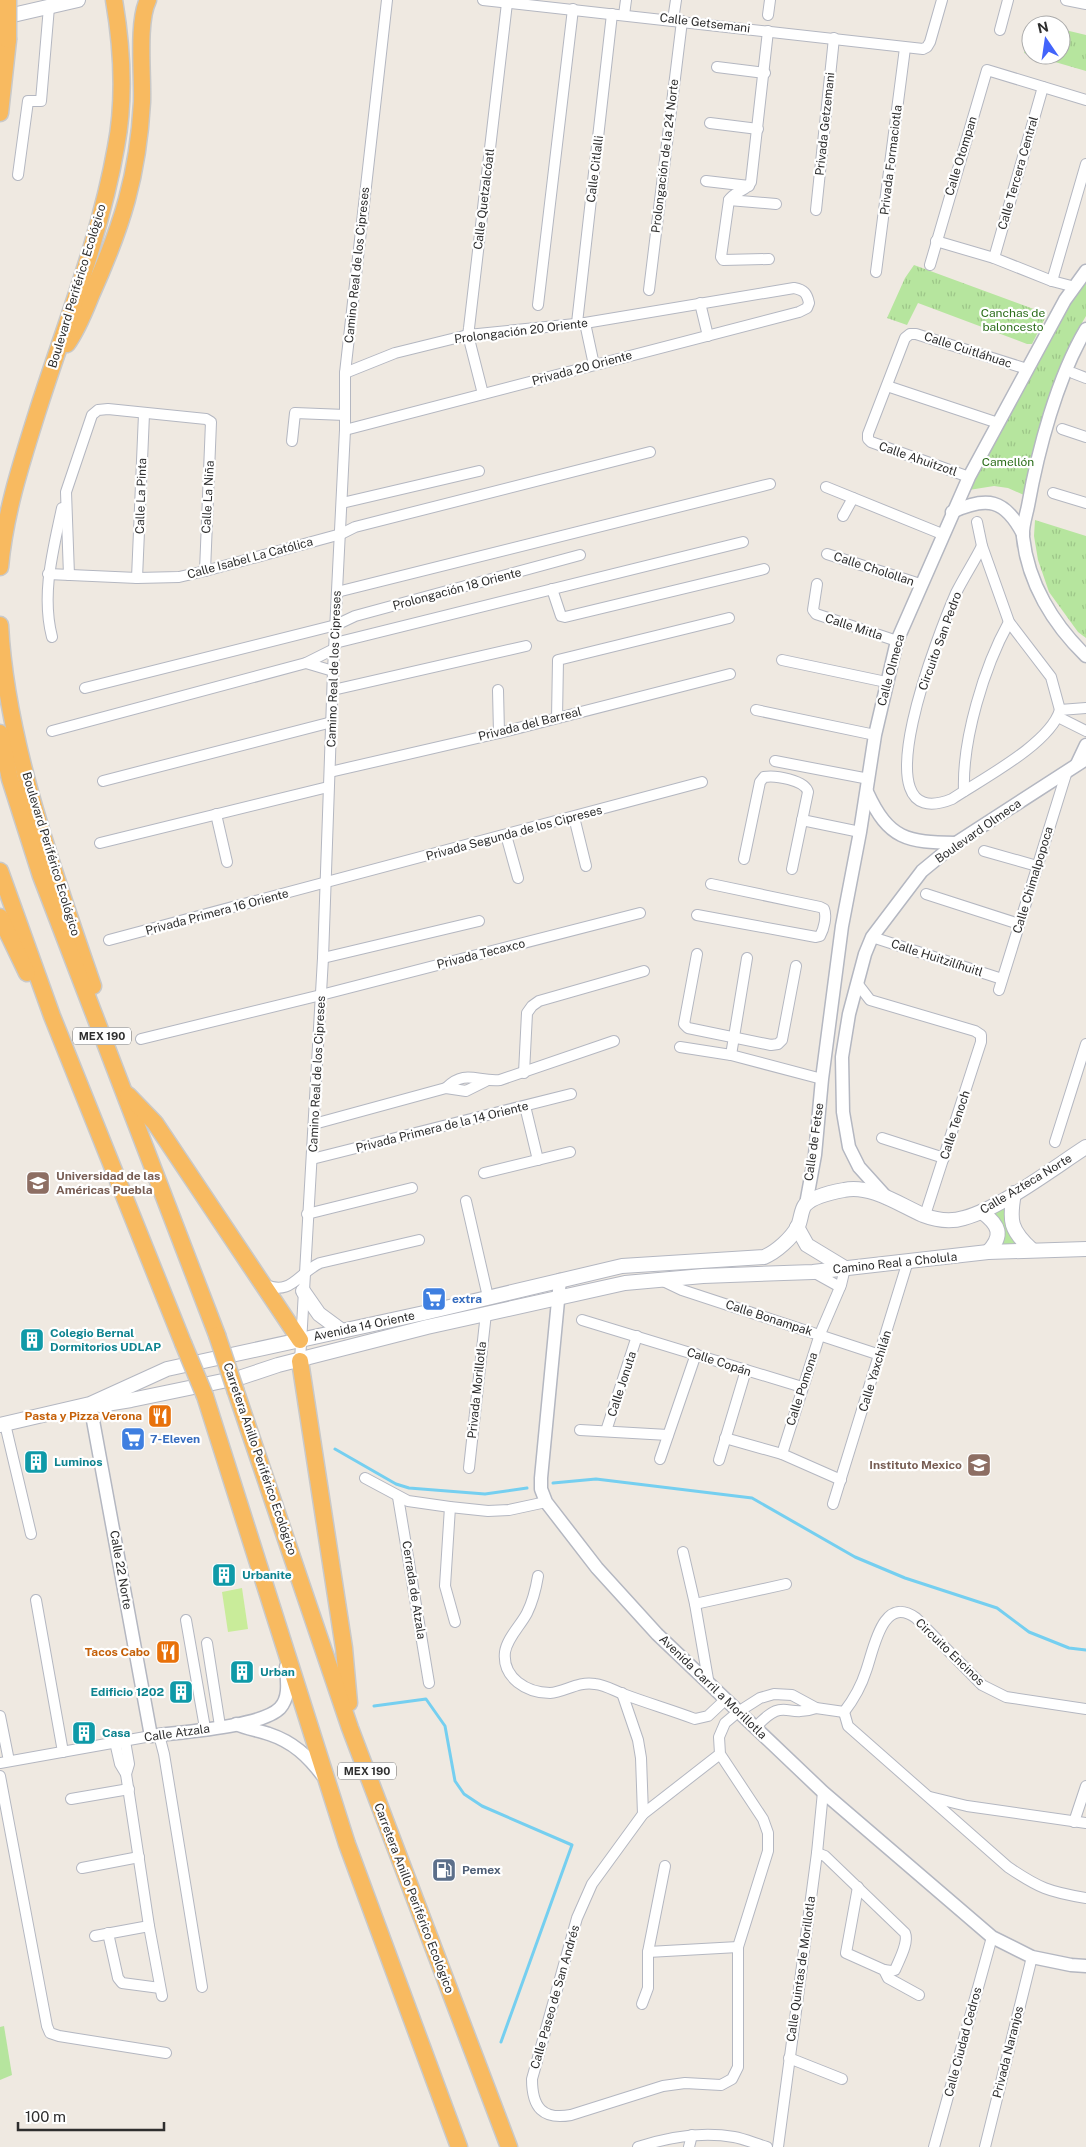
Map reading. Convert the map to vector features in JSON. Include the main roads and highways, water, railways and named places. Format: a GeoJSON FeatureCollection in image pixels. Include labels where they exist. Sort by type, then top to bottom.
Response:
{"type":"FeatureCollection","features":[{"type":"Feature","properties":{"kind":"highway"},"geometry":{"type":"LineString","coordinates":[[0,112],[8,40],[8,0]]}},
{"type":"Feature","properties":{"kind":"highway","name":"Boulevard Periférico Ecológico"},"geometry":{"type":"LineString","coordinates":[[0,567],[4,531],[14,485],[100,221],[116,147],[121,85],[114,0]]}},
{"type":"Feature","properties":{"kind":"highway"},"geometry":{"type":"LineString","coordinates":[[53,364],[71,338],[84,312],[118,230],[130,194],[140,133],[142,23],[144,8],[148,0]]}},
{"type":"Feature","properties":{"kind":"highway"},"geometry":{"type":"LineString","coordinates":[[0,510],[14,485]]}},
{"type":"Feature","properties":{"kind":"highway","name":"Boulevard Periférico Ecológico"},"geometry":{"type":"LineString","coordinates":[[0,625],[7,682],[26,774],[61,889],[104,1018],[123,1086]]}},
{"type":"Feature","properties":{"kind":"highway","name":"Boulevard Periférico Ecológico"},"geometry":{"type":"LineString","coordinates":[[0,733],[10,779],[26,835],[66,946],[123,1086],[217,1335]]}},
{"type":"Feature","properties":{"kind":"highway","name":"MEX 190"},"geometry":{"type":"LineString","coordinates":[[0,871],[52,1016],[205,1396],[347,1844],[457,2143]]}},
{"type":"Feature","properties":{"kind":"highway"},"geometry":{"type":"LineString","coordinates":[[0,917],[24,966],[52,1016]]}},
{"type":"Feature","properties":{"kind":"highway"},"geometry":{"type":"LineString","coordinates":[[123,1086],[156,1123],[300,1340]]}},
{"type":"Feature","properties":{"kind":"highway","name":"Carretera Anillo Periférico Ecológico"},"geometry":{"type":"LineString","coordinates":[[217,1335],[350,1728],[509,2147]]}},
{"type":"Feature","properties":{"kind":"highway"},"geometry":{"type":"LineString","coordinates":[[300,1360],[344,1648],[350,1728]]}},
{"type":"Feature","properties":{"kind":"main road"},"geometry":{"type":"LineString","coordinates":[[0,18],[78,0]]}},
{"type":"Feature","properties":{"kind":"main road","name":"Calle Azteca Norte"},"geometry":{"type":"LineString","coordinates":[[797,1227],[806,1204],[814,1199],[850,1189],[887,1198],[936,1219],[952,1220],[982,1212],[1086,1147]]}},
{"type":"Feature","properties":{"kind":"main road"},"geometry":{"type":"LineString","coordinates":[[1014,1193],[1011,1216],[1013,1228],[1018,1237],[1032,1250]]}},
{"type":"Feature","properties":{"kind":"main road"},"geometry":{"type":"LineString","coordinates":[[982,1212],[993,1220],[997,1231],[997,1243],[988,1252]]}},
{"type":"Feature","properties":{"kind":"main road"},"geometry":{"type":"LineString","coordinates":[[797,1227],[807,1245],[846,1268]]}},
{"type":"Feature","properties":{"kind":"main road","name":"Avenida 14 Oriente"},"geometry":{"type":"LineString","coordinates":[[3,1424],[90,1404],[132,1400],[207,1385],[300,1360],[426,1320],[488,1297],[622,1266],[660,1262],[764,1257],[781,1246],[797,1227]]}},
{"type":"Feature","properties":{"kind":"main road","name":"Camino Real a Cholula"},"geometry":{"type":"LineString","coordinates":[[703,1276],[813,1272],[988,1252],[1086,1248]]}},
{"type":"Feature","properties":{"kind":"main road","name":"Avenida 14 Oriente"},"geometry":{"type":"LineString","coordinates":[[90,1404],[167,1370],[342,1331],[486,1312],[625,1283],[703,1276]]}},
{"type":"Feature","properties":{"kind":"main road"},"geometry":{"type":"LineString","coordinates":[[303,1290],[319,1314],[342,1331]]}},
{"type":"Feature","properties":{"kind":"waterway"},"geometry":{"type":"LineString","coordinates":[[335,1449],[396,1484],[409,1488],[485,1494],[527,1488]]}},
{"type":"Feature","properties":{"kind":"waterway"},"geometry":{"type":"LineString","coordinates":[[553,1483],[596,1479],[752,1498],[855,1557],[905,1578],[997,1608],[1029,1632],[1069,1648],[1086,1650]]}},
{"type":"Feature","properties":{"kind":"waterway"},"geometry":{"type":"LineString","coordinates":[[374,1706],[426,1699],[445,1726],[455,1781],[464,1794],[482,1806],[572,1845],[501,2042]]}},
{"type":"Feature","properties":{"kind":"place","name":"Universidad de las Américas Puebla"},"geometry":{"type":"Point","coordinates":[38,1183]}},
{"type":"Feature","properties":{"kind":"place","name":"extra"},"geometry":{"type":"Point","coordinates":[434,1299]}},
{"type":"Feature","properties":{"kind":"place","name":"Colegio Bernal Dormitorios UDLAP"},"geometry":{"type":"Point","coordinates":[32,1340]}},
{"type":"Feature","properties":{"kind":"place","name":"Pasta y Pizza Verona"},"geometry":{"type":"Point","coordinates":[160,1416]}},
{"type":"Feature","properties":{"kind":"place","name":"7-Eleven"},"geometry":{"type":"Point","coordinates":[133,1439]}},
{"type":"Feature","properties":{"kind":"place","name":"Luminos"},"geometry":{"type":"Point","coordinates":[36,1462]}},
{"type":"Feature","properties":{"kind":"place","name":"Instituto Mexico"},"geometry":{"type":"Point","coordinates":[979,1465]}},
{"type":"Feature","properties":{"kind":"place","name":"Urbanite"},"geometry":{"type":"Point","coordinates":[224,1575]}},
{"type":"Feature","properties":{"kind":"place","name":"Tacos Cabo"},"geometry":{"type":"Point","coordinates":[168,1652]}},
{"type":"Feature","properties":{"kind":"place","name":"Urban"},"geometry":{"type":"Point","coordinates":[242,1672]}},
{"type":"Feature","properties":{"kind":"place","name":"Edificio 1202"},"geometry":{"type":"Point","coordinates":[181,1692]}},
{"type":"Feature","properties":{"kind":"place","name":"Casa"},"geometry":{"type":"Point","coordinates":[84,1733]}},
{"type":"Feature","properties":{"kind":"place","name":"Pemex"},"geometry":{"type":"Point","coordinates":[444,1870]}},
{"type":"Feature","properties":{"kind":"park label","name":"Canchas de baloncesto"},"geometry":{"type":"Point","coordinates":[1013,320]}},
{"type":"Feature","properties":{"kind":"park label","name":"Camellón"},"geometry":{"type":"Point","coordinates":[1008,462]}}]}
